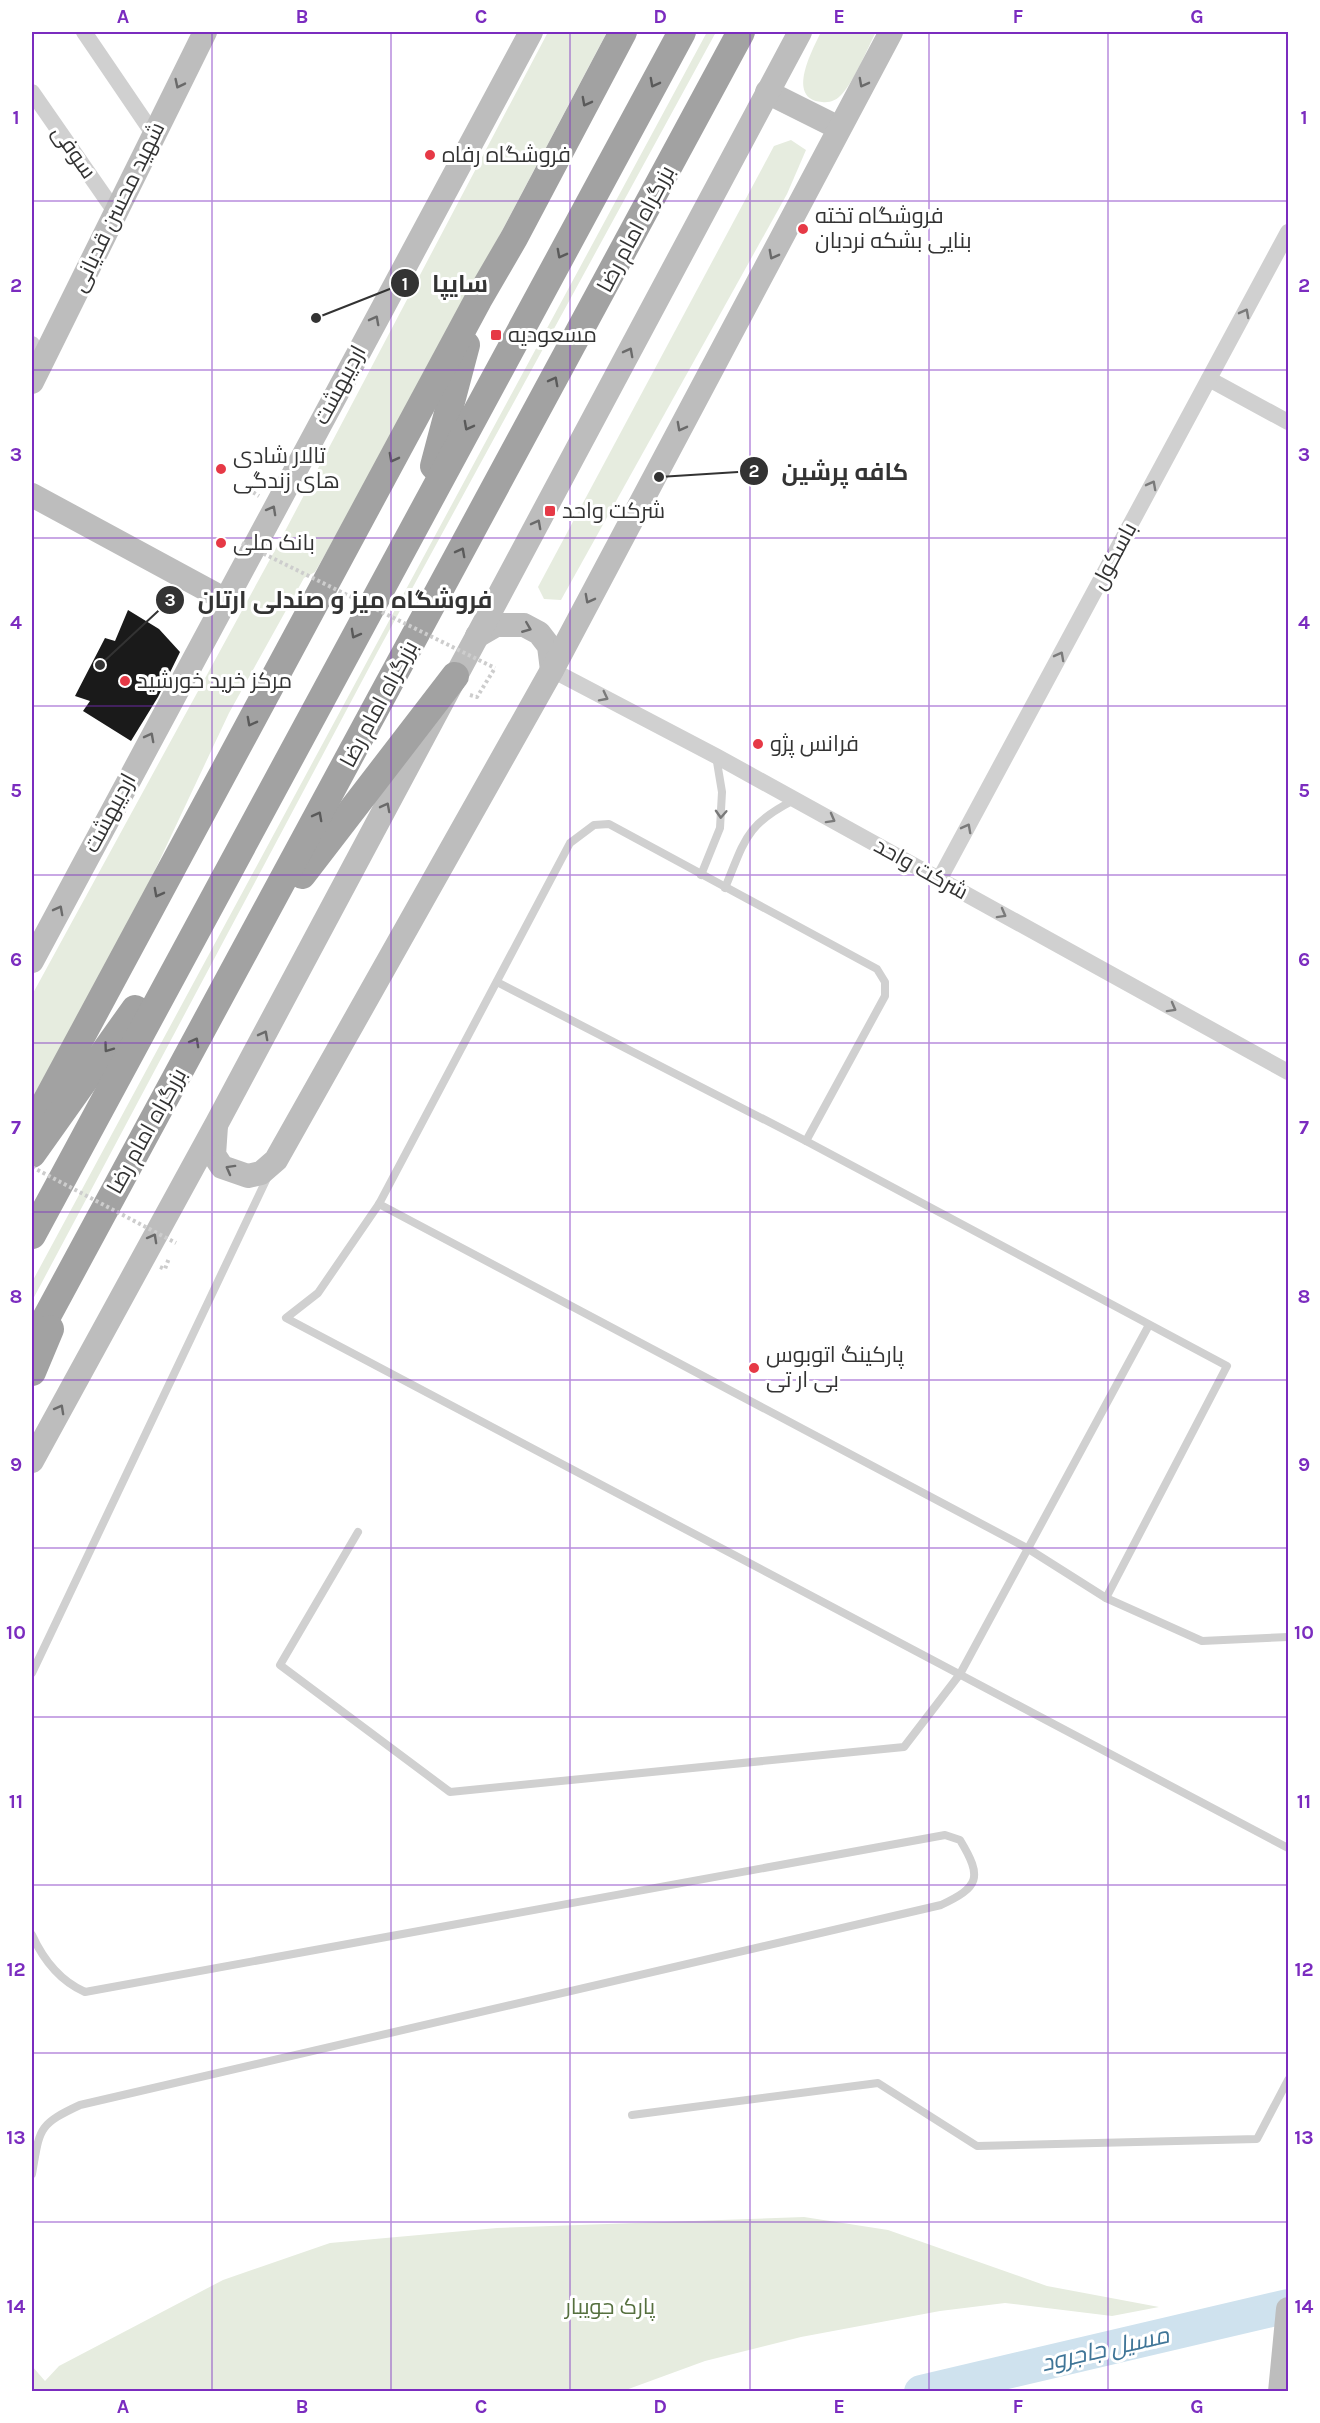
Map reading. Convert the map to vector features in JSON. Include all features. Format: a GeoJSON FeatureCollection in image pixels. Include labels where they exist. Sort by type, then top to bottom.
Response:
{"type":"FeatureCollection","features":[{"type":"Feature","properties":{"kind":"highway"},"geometry":{"type":"LineString","coordinates":[[32,1128],[478,300],[514,238],[623,32]]}},
{"type":"Feature","properties":{"kind":"highway"},"geometry":{"type":"LineString","coordinates":[[32,1235],[682,32]]}},
{"type":"Feature","properties":{"kind":"highway","name":"بزرگراه امام رضا"},"geometry":{"type":"LineString","coordinates":[[32,1344],[741,32]]}},
{"type":"Feature","properties":{"kind":"highway"},"geometry":{"type":"LineString","coordinates":[[421,513],[478,300]]}},
{"type":"Feature","properties":{"kind":"highway"},"geometry":{"type":"LineString","coordinates":[[249,943],[455,676]]}},
{"type":"Feature","properties":{"kind":"highway"},"geometry":{"type":"LineString","coordinates":[[32,1154],[203,915]]}},
{"type":"Feature","properties":{"kind":"highway"},"geometry":{"type":"LineString","coordinates":[[32,1372],[97,1223]]}},
{"type":"Feature","properties":{"kind":"main road","name":"شهید محسن قدیانی"},"geometry":{"type":"LineString","coordinates":[[32,382],[37,352],[116,213],[205,32]]}},
{"type":"Feature","properties":{"kind":"main road","name":"اردیبهشت"},"geometry":{"type":"LineString","coordinates":[[32,961],[224,599],[531,32]]}},
{"type":"Feature","properties":{"kind":"main road"},"geometry":{"type":"LineString","coordinates":[[32,1461],[217,1123],[800,32]]}},
{"type":"Feature","properties":{"kind":"main road"},"geometry":{"type":"LineString","coordinates":[[217,1123],[214,1155],[222,1167],[248,1176],[261,1173],[276,1160],[552,670],[891,32]]}},
{"type":"Feature","properties":{"kind":"main road"},"geometry":{"type":"LineString","coordinates":[[767,92],[839,128]]}},
{"type":"Feature","properties":{"kind":"main road"},"geometry":{"type":"LineString","coordinates":[[32,495],[224,599]]}},
{"type":"Feature","properties":{"kind":"main road"},"geometry":{"type":"LineString","coordinates":[[477,636],[495,625],[524,625],[539,633],[549,646],[552,670]]}},
{"type":"Feature","properties":{"kind":"main road"},"geometry":{"type":"LineString","coordinates":[[1280,2391],[1288,2311]]}},
{"type":"Feature","properties":{"kind":"street"},"geometry":{"type":"LineString","coordinates":[[84,32],[154,135]]}},
{"type":"Feature","properties":{"kind":"street","name":"سوفی"},"geometry":{"type":"LineString","coordinates":[[32,92],[116,213]]}},
{"type":"Feature","properties":{"kind":"street","name":"باسکول"},"geometry":{"type":"LineString","coordinates":[[939,880],[1288,232]]}},
{"type":"Feature","properties":{"kind":"street"},"geometry":{"type":"LineString","coordinates":[[1209,379],[1288,422]]}},
{"type":"Feature","properties":{"kind":"street","name":"شرکت واحد"},"geometry":{"type":"LineString","coordinates":[[552,670],[716,756],[1288,1072]]}},
{"type":"Feature","properties":{"kind":"lane"},"geometry":{"type":"LineString","coordinates":[[700,875],[720,828],[722,792],[716,756]]}},
{"type":"Feature","properties":{"kind":"lane"},"geometry":{"type":"LineString","coordinates":[[725,888],[752,828],[767,814],[796,800]]}},
{"type":"Feature","properties":{"kind":"lane"},"geometry":{"type":"LineString","coordinates":[[806,1141],[885,996],[885,981],[877,969],[609,824],[594,825],[570,843],[379,1204],[318,1293],[286,1318],[1288,1848]]}},
{"type":"Feature","properties":{"kind":"lane"},"geometry":{"type":"LineString","coordinates":[[497,982],[806,1141],[1227,1366],[1106,1598]]}},
{"type":"Feature","properties":{"kind":"lane"},"geometry":{"type":"LineString","coordinates":[[32,1672],[276,1160]]}},
{"type":"Feature","properties":{"kind":"lane"},"geometry":{"type":"LineString","coordinates":[[379,1204],[1028,1548],[1106,1598],[1202,1641],[1288,1637]]}},
{"type":"Feature","properties":{"kind":"lane"},"geometry":{"type":"LineString","coordinates":[[358,1533],[280,1665],[450,1792],[904,1747],[960,1674],[1149,1325]]}},
{"type":"Feature","properties":{"kind":"lane"},"geometry":{"type":"LineString","coordinates":[[32,1935],[39,1951],[69,1985],[85,1992],[945,1835],[960,1840],[974,1866],[975,1878],[966,1893],[941,1905],[80,2105],[46,2122],[39,2133],[32,2174]]}},
{"type":"Feature","properties":{"kind":"lane"},"geometry":{"type":"LineString","coordinates":[[632,2115],[878,2083],[977,2146],[1257,2139],[1288,2080]]}},
{"type":"Feature","properties":{"kind":"path"},"geometry":{"type":"LineString","coordinates":[[248,489],[260,497]]}},
{"type":"Feature","properties":{"kind":"path"},"geometry":{"type":"LineString","coordinates":[[242,543],[495,668],[477,697]]}},
{"type":"Feature","properties":{"kind":"path"},"geometry":{"type":"LineString","coordinates":[[32,1167],[176,1243]]}},
{"type":"Feature","properties":{"kind":"green space"},"geometry":{"type":"Polygon","coordinates":[[[548,32],[607,32],[396,431],[315,572],[304,578],[229,713],[147,887],[32,1102],[32,995],[274,552],[548,32]]]}},
{"type":"Feature","properties":{"kind":"green space"},"geometry":{"type":"Polygon","coordinates":[[[707,32],[716,32],[378,651],[32,1301],[32,1282],[707,32]]]}},
{"type":"Feature","properties":{"kind":"green space"},"geometry":{"type":"Polygon","coordinates":[[[821,32],[876,32],[847,88],[838,98],[828,102],[811,99],[805,92],[803,83],[808,61],[821,32]]]}},
{"type":"Feature","properties":{"kind":"green space"},"geometry":{"type":"Polygon","coordinates":[[[791,140],[806,150],[787,194],[561,600],[544,599],[538,587],[774,146],[791,140]]]}},
{"type":"Feature","properties":{"kind":"green space","name":"پارک جویبار"},"geometry":{"type":"Polygon","coordinates":[[[804,2217],[888,2230],[1047,2286],[1159,2307],[1112,2316],[1005,2303],[940,2311],[801,2337],[705,2361],[623,2391],[32,2391],[32,2366],[45,2381],[59,2366],[223,2280],[330,2243],[497,2228],[804,2217]]]}},
{"type":"Feature","properties":{"kind":"building","name":"مرکز خرید خورشید"},"geometry":{"type":"Polygon","coordinates":[[[128,610],[159,629],[180,652],[158,697],[131,741],[83,711],[90,701],[75,696],[105,638],[115,641],[128,610]]]}},
{"type":"Feature","properties":{"kind":"waterway","name":"مسیل جاجرود"},"geometry":{"type":"LineString","coordinates":[[921,2392],[1288,2306]]}},
{"type":"Feature","properties":{"kind":"place","name":"فروشگاه رفاه"},"geometry":{"type":"Point","coordinates":[430,155]}},
{"type":"Feature","properties":{"kind":"place","name":"فروشگاه تخته بنایی بشکه نردبان"},"geometry":{"type":"Point","coordinates":[803,229]}},
{"type":"Feature","properties":{"kind":"place","name":"سایپا"},"geometry":{"type":"Point","coordinates":[316,318]}},
{"type":"Feature","properties":{"kind":"place","name":"مسعودیه"},"geometry":{"type":"Point","coordinates":[496,335]}},
{"type":"Feature","properties":{"kind":"place","name":"تالار شادی های زندگی"},"geometry":{"type":"Point","coordinates":[221,469]}},
{"type":"Feature","properties":{"kind":"place","name":"کافه پرشین"},"geometry":{"type":"Point","coordinates":[659,477]}},
{"type":"Feature","properties":{"kind":"place","name":"شرکت واحد"},"geometry":{"type":"Point","coordinates":[550,511]}},
{"type":"Feature","properties":{"kind":"place","name":"بانک ملی"},"geometry":{"type":"Point","coordinates":[221,543]}},
{"type":"Feature","properties":{"kind":"place","name":"فروشگاه میز و صندلی ارتان"},"geometry":{"type":"Point","coordinates":[100,665]}},
{"type":"Feature","properties":{"kind":"place","name":"مرکز خرید خورشید"},"geometry":{"type":"Point","coordinates":[125,681]}},
{"type":"Feature","properties":{"kind":"place","name":"فرانس پژو"},"geometry":{"type":"Point","coordinates":[758,744]}},
{"type":"Feature","properties":{"kind":"place","name":"پارکینگ اتوبوس بی ار تی"},"geometry":{"type":"Point","coordinates":[754,1368]}}]}
